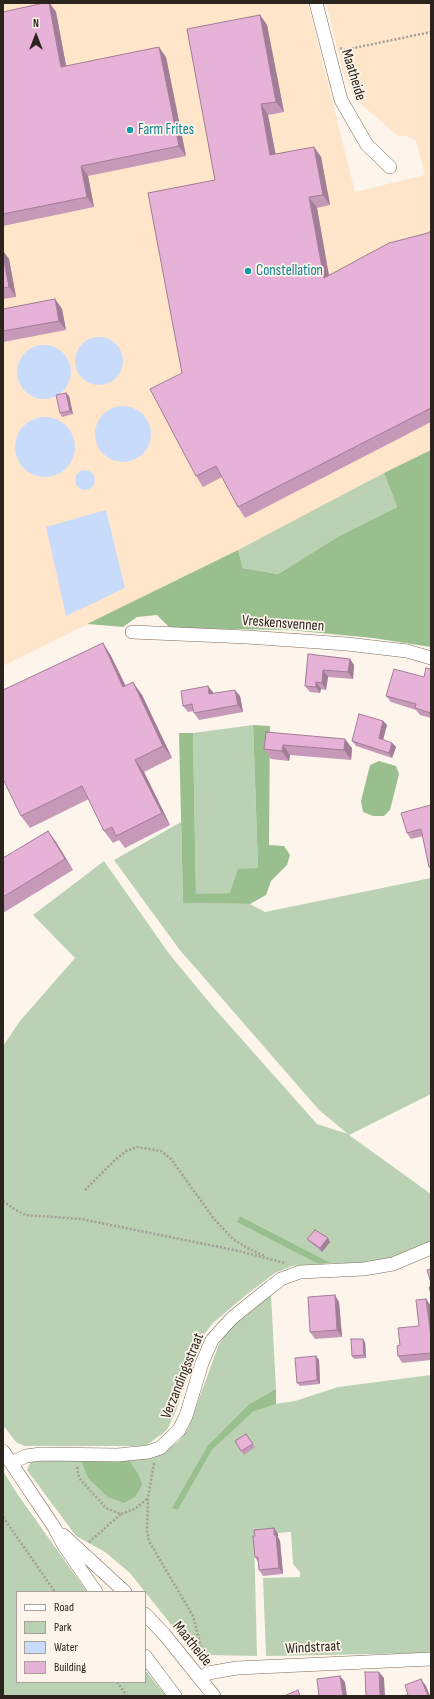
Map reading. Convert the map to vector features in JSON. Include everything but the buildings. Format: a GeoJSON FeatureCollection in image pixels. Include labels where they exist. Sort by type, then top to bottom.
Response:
{"type":"FeatureCollection","features":[{"type":"Feature","properties":{"kind":"street","name":"Maatheide"},"geometry":{"type":"LineString","coordinates":[[316,3],[341,100],[367,145],[390,167]]}},
{"type":"Feature","properties":{"kind":"street","name":"Vreskensvennen"},"geometry":{"type":"LineString","coordinates":[[132,632],[247,637],[347,644],[407,652],[431,658]]}},
{"type":"Feature","properties":{"kind":"street","name":"Verzandingsstraat"},"geometry":{"type":"LineString","coordinates":[[10,1463],[26,1456],[41,1454],[123,1454],[148,1452],[157,1449],[170,1440],[179,1430],[186,1416],[202,1363],[212,1340],[232,1318],[263,1293],[281,1280],[300,1272],[364,1269],[393,1264],[431,1248]]}},
{"type":"Feature","properties":{"kind":"street"},"geometry":{"type":"LineString","coordinates":[[3,1450],[10,1463],[54,1527],[63,1544],[96,1591]]}},
{"type":"Feature","properties":{"kind":"street"},"geometry":{"type":"LineString","coordinates":[[54,1527],[124,1591]]}},
{"type":"Feature","properties":{"kind":"street"},"geometry":{"type":"LineString","coordinates":[[98,1591],[100,1586],[105,1582],[112,1580]]}},
{"type":"Feature","properties":{"kind":"street","name":"Maatheide"},"geometry":{"type":"LineString","coordinates":[[146,1615],[204,1676],[214,1696]]}},
{"type":"Feature","properties":{"kind":"street"},"geometry":{"type":"LineString","coordinates":[[146,1657],[174,1696]]}},
{"type":"Feature","properties":{"kind":"street","name":"Windstraat"},"geometry":{"type":"LineString","coordinates":[[204,1676],[237,1668],[431,1659]]}},
{"type":"Feature","properties":{"kind":"path"},"geometry":{"type":"LineString","coordinates":[[326,40],[344,50],[431,32]]}},
{"type":"Feature","properties":{"kind":"path"},"geometry":{"type":"LineString","coordinates":[[85,1190],[126,1151],[137,1147],[161,1151],[171,1159],[214,1219],[233,1239],[247,1248],[272,1260]]}},
{"type":"Feature","properties":{"kind":"path"},"geometry":{"type":"LineString","coordinates":[[3,1201],[25,1215],[81,1219],[239,1251],[292,1266],[300,1272]]}},
{"type":"Feature","properties":{"kind":"path"},"geometry":{"type":"LineString","coordinates":[[157,1449],[148,1498],[147,1531],[149,1542],[193,1616],[204,1676]]}},
{"type":"Feature","properties":{"kind":"path"},"geometry":{"type":"LineString","coordinates":[[75,1455],[79,1478],[106,1508],[121,1514]]}},
{"type":"Feature","properties":{"kind":"path"},"geometry":{"type":"LineString","coordinates":[[79,1551],[121,1514],[135,1509],[148,1498]]}},
{"type":"Feature","properties":{"kind":"path"},"geometry":{"type":"LineString","coordinates":[[3,1517],[54,1591]]}},
{"type":"Feature","properties":{"kind":"path"},"geometry":{"type":"LineString","coordinates":[[118,1683],[127,1696]]}},
{"type":"Feature","properties":{"kind":"shaded area"},"geometry":{"type":"Polygon","coordinates":[[[3,3],[308,3],[355,192],[425,175],[416,141],[406,136],[398,136],[356,100],[343,72],[326,3],[431,3],[431,450],[238,550],[3,666],[3,3]]]}},
{"type":"Feature","properties":{"kind":"green space"},"geometry":{"type":"Polygon","coordinates":[[[431,450],[431,647],[373,638],[289,630],[170,628],[157,615],[137,617],[123,627],[87,624],[238,550],[243,568],[278,574],[339,536],[397,507],[384,473],[431,450]]]}},
{"type":"Feature","properties":{"kind":"green space"},"geometry":{"type":"Polygon","coordinates":[[[384,473],[397,507],[339,536],[278,574],[243,568],[238,550],[384,473]]]}},
{"type":"Feature","properties":{"kind":"green space"},"geometry":{"type":"Polygon","coordinates":[[[253,725],[258,868],[230,893],[196,895],[193,733],[253,725]]]}},
{"type":"Feature","properties":{"kind":"green space"},"geometry":{"type":"Polygon","coordinates":[[[253,725],[270,726],[269,845],[284,846],[290,855],[287,865],[271,881],[266,895],[250,904],[183,903],[179,733],[193,733],[196,894],[230,893],[238,869],[258,868],[253,725]]]}},
{"type":"Feature","properties":{"kind":"green space"},"geometry":{"type":"Polygon","coordinates":[[[379,761],[396,766],[399,774],[390,810],[384,816],[373,816],[363,812],[361,801],[370,765],[379,761]]]}},
{"type":"Feature","properties":{"kind":"green space"},"geometry":{"type":"Polygon","coordinates":[[[181,822],[183,903],[250,904],[265,912],[431,878],[431,1094],[349,1135],[431,1194],[431,1242],[393,1260],[361,1264],[331,1263],[240,1216],[238,1222],[318,1264],[292,1266],[275,1273],[213,1323],[202,1337],[176,1411],[167,1430],[147,1445],[24,1446],[16,1442],[3,1425],[3,1046],[20,1021],[75,958],[33,915],[104,861],[170,955],[214,1008],[317,1124],[348,1134],[319,1110],[179,949],[114,860],[181,822]]]}},
{"type":"Feature","properties":{"kind":"green space"},"geometry":{"type":"Polygon","coordinates":[[[240,1216],[331,1263],[318,1264],[237,1222],[240,1216]]]}},
{"type":"Feature","properties":{"kind":"green space"},"geometry":{"type":"Polygon","coordinates":[[[271,1295],[276,1389],[249,1404],[208,1445],[173,1508],[178,1510],[212,1450],[253,1412],[276,1404],[295,1401],[338,1387],[431,1375],[431,1653],[266,1656],[263,1578],[300,1577],[300,1572],[293,1564],[291,1532],[254,1535],[257,1656],[207,1655],[197,1657],[146,1593],[146,1591],[144,1591],[130,1573],[105,1552],[76,1536],[27,1470],[30,1463],[38,1460],[81,1460],[138,1473],[129,1460],[162,1452],[178,1442],[188,1429],[219,1344],[232,1327],[271,1295]]]}},
{"type":"Feature","properties":{"kind":"green space"},"geometry":{"type":"Polygon","coordinates":[[[276,1389],[276,1404],[253,1412],[212,1450],[178,1510],[172,1508],[208,1445],[249,1404],[276,1389]]]}},
{"type":"Feature","properties":{"kind":"green space"},"geometry":{"type":"Polygon","coordinates":[[[81,1460],[129,1460],[138,1473],[142,1485],[135,1497],[124,1503],[108,1497],[88,1478],[81,1460]]]}},
{"type":"Feature","properties":{"kind":"green space"},"geometry":{"type":"Polygon","coordinates":[[[3,1471],[18,1495],[86,1591],[16,1591],[16,1683],[146,1683],[146,1671],[166,1696],[3,1696],[3,1471]]]}},
{"type":"Feature","properties":{"kind":"water"},"geometry":{"type":"Polygon","coordinates":[[[99,337],[108,339],[116,344],[121,352],[123,361],[121,370],[116,378],[108,383],[99,385],[90,383],[82,378],[77,370],[75,361],[77,352],[82,344],[90,339],[99,337]]]}},
{"type":"Feature","properties":{"kind":"water"},"geometry":{"type":"Polygon","coordinates":[[[44,345],[54,347],[63,353],[69,362],[71,372],[69,382],[63,391],[54,397],[44,399],[34,397],[25,391],[19,382],[17,372],[19,362],[25,353],[34,347],[44,345]]]}},
{"type":"Feature","properties":{"kind":"water"},"geometry":{"type":"Polygon","coordinates":[[[123,406],[134,408],[143,414],[149,423],[151,434],[149,445],[143,454],[134,460],[123,462],[112,460],[103,454],[97,445],[95,434],[97,423],[103,414],[112,408],[123,406]]]}},
{"type":"Feature","properties":{"kind":"water"},"geometry":{"type":"Polygon","coordinates":[[[45,417],[61,422],[66,426],[70,431],[75,447],[70,463],[66,468],[61,472],[45,477],[29,472],[24,468],[20,463],[15,447],[20,431],[24,426],[29,422],[45,417]]]}},
{"type":"Feature","properties":{"kind":"water"},"geometry":{"type":"Polygon","coordinates":[[[85,470],[92,473],[95,480],[92,487],[85,490],[78,487],[75,480],[78,473],[85,470]]]}},
{"type":"Feature","properties":{"kind":"water"},"geometry":{"type":"Polygon","coordinates":[[[106,510],[125,588],[66,616],[46,527],[106,510]]]}},
{"type":"Feature","properties":{"kind":"place","name":"Farm Frites"},"geometry":{"type":"Point","coordinates":[130,130]}},
{"type":"Feature","properties":{"kind":"place","name":"Constellation"},"geometry":{"type":"Point","coordinates":[248,271]}}]}
